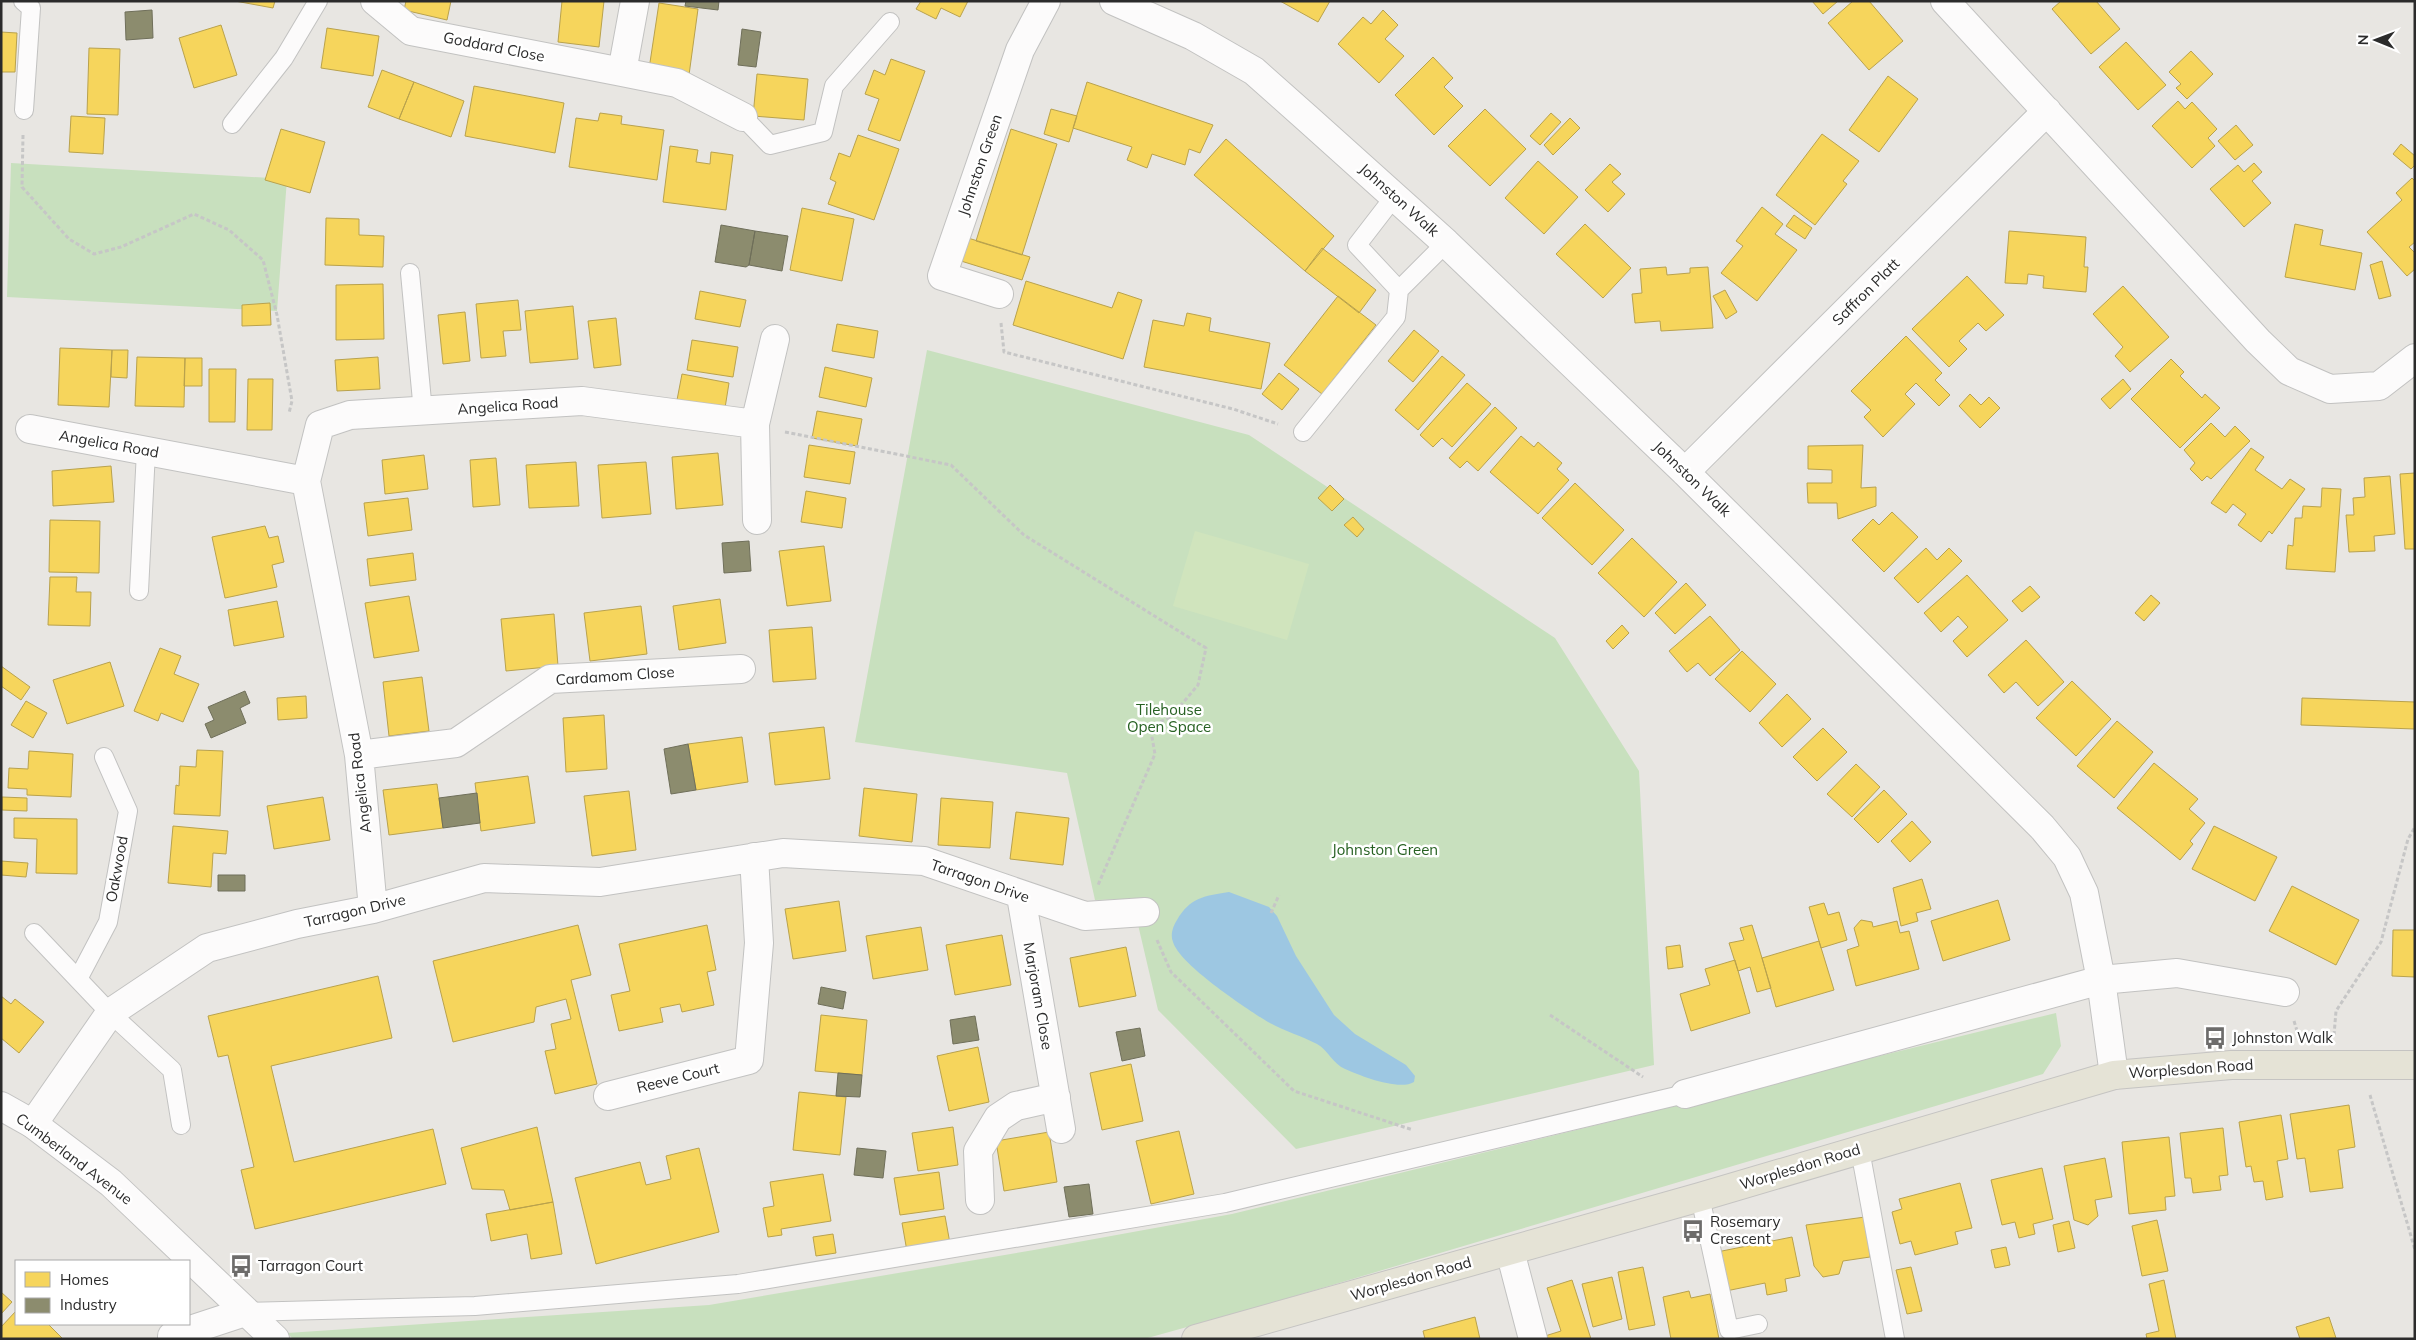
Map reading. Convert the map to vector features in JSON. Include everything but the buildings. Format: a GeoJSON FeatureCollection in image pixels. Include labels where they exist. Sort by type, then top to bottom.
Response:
{"type":"FeatureCollection","features":[{"type":"Feature","properties":{"kind":"main road","name":"Worplesdon Road"},"geometry":{"type":"LineString","coordinates":[[1196,1339],[1700,1197],[2114,1075],[2231,1064],[2415,1065]]}},
{"type":"Feature","properties":{"kind":"street","name":"Goddard Close"},"geometry":{"type":"LineString","coordinates":[[375,1],[411,30],[677,83],[743,117]]}},
{"type":"Feature","properties":{"kind":"street"},"geometry":{"type":"LineString","coordinates":[[622,72],[635,1]]}},
{"type":"Feature","properties":{"kind":"street","name":"Johnston Green"},"geometry":{"type":"LineString","coordinates":[[998,294],[942,276],[1020,50],[1046,1]]}},
{"type":"Feature","properties":{"kind":"street","name":"Johnston Walk"},"geometry":{"type":"LineString","coordinates":[[1114,1],[1193,36],[1254,72],[1446,243],[1685,472],[2042,827],[2067,857],[2084,893],[2100,980],[2114,1075]]}},
{"type":"Feature","properties":{"kind":"street"},"geometry":{"type":"LineString","coordinates":[[1944,1],[2258,341],[2289,371],[2330,390],[2379,386],[2415,358]]}},
{"type":"Feature","properties":{"kind":"street","name":"Saffron Platt"},"geometry":{"type":"LineString","coordinates":[[1685,472],[2047,111]]}},
{"type":"Feature","properties":{"kind":"street"},"geometry":{"type":"LineString","coordinates":[[757,520],[755,424],[775,339]]}},
{"type":"Feature","properties":{"kind":"street","name":"Angelica Road"},"geometry":{"type":"LineString","coordinates":[[373,910],[359,756],[306,481],[320,425],[350,415],[582,401],[755,424]]}},
{"type":"Feature","properties":{"kind":"street","name":"Angelica Road"},"geometry":{"type":"LineString","coordinates":[[30,430],[306,481]]}},
{"type":"Feature","properties":{"kind":"street","name":"Cardamom Close"},"geometry":{"type":"LineString","coordinates":[[359,756],[456,743],[550,679],[741,668]]}},
{"type":"Feature","properties":{"kind":"street","name":"Tarragon Drive"},"geometry":{"type":"LineString","coordinates":[[33,1124],[110,1013],[207,948],[297,924],[373,910],[484,878],[600,882],[783,853],[924,861],[1021,896],[1085,916],[1145,912]]}},
{"type":"Feature","properties":{"kind":"street","name":"Reeve Court"},"geometry":{"type":"LineString","coordinates":[[608,1096],[749,1060],[759,944],[754,857]]}},
{"type":"Feature","properties":{"kind":"street","name":"Marjoram Close"},"geometry":{"type":"LineString","coordinates":[[1021,896],[1061,1129]]}},
{"type":"Feature","properties":{"kind":"street"},"geometry":{"type":"LineString","coordinates":[[1679,1095],[2100,980],[2177,973],[2285,992]]}},
{"type":"Feature","properties":{"kind":"street"},"geometry":{"type":"LineString","coordinates":[[980,1200],[978,1151],[998,1118],[1016,1106],[1056,1096]]}},
{"type":"Feature","properties":{"kind":"street","name":"Cumberland Avenue"},"geometry":{"type":"LineString","coordinates":[[1,1106],[33,1124],[111,1183],[158,1226],[244,1312],[275,1339]]}},
{"type":"Feature","properties":{"kind":"street"},"geometry":{"type":"LineString","coordinates":[[1510,1251],[1533,1339]]}},
{"type":"Feature","properties":{"kind":"street"},"geometry":{"type":"LineString","coordinates":[[172,1339],[172,1336],[244,1312]]}},
{"type":"Feature","properties":{"kind":"lane"},"geometry":{"type":"LineString","coordinates":[[22,1],[31,8],[24,110]]}},
{"type":"Feature","properties":{"kind":"lane"},"geometry":{"type":"LineString","coordinates":[[232,124],[284,58],[318,1]]}},
{"type":"Feature","properties":{"kind":"lane"},"geometry":{"type":"LineString","coordinates":[[367,1],[375,1]]}},
{"type":"Feature","properties":{"kind":"lane"},"geometry":{"type":"LineString","coordinates":[[743,117],[770,145],[823,132],[834,86],[890,22]]}},
{"type":"Feature","properties":{"kind":"lane"},"geometry":{"type":"LineString","coordinates":[[1394,197],[1357,245],[1400,290]]}},
{"type":"Feature","properties":{"kind":"lane"},"geometry":{"type":"LineString","coordinates":[[1303,432],[1396,317],[1400,290],[1446,243]]}},
{"type":"Feature","properties":{"kind":"lane"},"geometry":{"type":"LineString","coordinates":[[410,273],[423,412]]}},
{"type":"Feature","properties":{"kind":"lane"},"geometry":{"type":"LineString","coordinates":[[139,591],[146,451]]}},
{"type":"Feature","properties":{"kind":"lane","name":"Oakwood"},"geometry":{"type":"LineString","coordinates":[[78,979],[108,922],[128,811],[104,756]]}},
{"type":"Feature","properties":{"kind":"lane"},"geometry":{"type":"LineString","coordinates":[[34,933],[110,1013],[172,1070],[181,1126]]}},
{"type":"Feature","properties":{"kind":"lane"},"geometry":{"type":"LineString","coordinates":[[244,1312],[475,1306],[738,1284],[1225,1203],[1679,1095]]}},
{"type":"Feature","properties":{"kind":"lane"},"geometry":{"type":"LineString","coordinates":[[1860,1150],[1895,1339]]}},
{"type":"Feature","properties":{"kind":"lane"},"geometry":{"type":"LineString","coordinates":[[1700,1197],[1729,1330],[1758,1324]]}},
{"type":"Feature","properties":{"kind":"path"},"geometry":{"type":"LineString","coordinates":[[24,110],[22,187],[70,239],[94,254],[121,247],[194,214],[229,230],[263,260],[277,315],[292,400],[288,419]]}},
{"type":"Feature","properties":{"kind":"path"},"geometry":{"type":"LineString","coordinates":[[998,294],[1004,352],[1233,409],[1303,432]]}},
{"type":"Feature","properties":{"kind":"path"},"geometry":{"type":"LineString","coordinates":[[755,424],[812,438],[951,464],[1024,535],[1206,648],[1198,685],[1171,718],[1150,726],[1155,754],[1085,916]]}},
{"type":"Feature","properties":{"kind":"path"},"geometry":{"type":"LineString","coordinates":[[2332,1065],[2336,1011],[2382,942],[2408,839],[2415,827]]}},
{"type":"Feature","properties":{"kind":"path"},"geometry":{"type":"LineString","coordinates":[[1271,913],[1279,895]]}},
{"type":"Feature","properties":{"kind":"path"},"geometry":{"type":"LineString","coordinates":[[1145,912],[1171,972],[1294,1091],[1461,1147]]}},
{"type":"Feature","properties":{"kind":"path"},"geometry":{"type":"LineString","coordinates":[[2285,992],[2299,1038]]}},
{"type":"Feature","properties":{"kind":"path"},"geometry":{"type":"LineString","coordinates":[[1550,1015],[1679,1095]]}},
{"type":"Feature","properties":{"kind":"path"},"geometry":{"type":"LineString","coordinates":[[2361,1066],[2415,1250]]}},
{"type":"Feature","properties":{"kind":"green space"},"geometry":{"type":"Polygon","coordinates":[[[11,163],[287,179],[277,311],[7,297],[11,163]]]}},
{"type":"Feature","properties":{"kind":"green space","name":"Johnston Green"},"geometry":{"type":"Polygon","coordinates":[[[927,350],[1249,435],[1555,638],[1639,771],[1654,1065],[1296,1149],[1158,1010],[1132,899],[1095,900],[1067,773],[855,742],[927,350]]]}},
{"type":"Feature","properties":{"kind":"green space"},"geometry":{"type":"Polygon","coordinates":[[[1195,531],[1309,564],[1287,640],[1173,606],[1195,531]]]}},
{"type":"Feature","properties":{"kind":"green space"},"geometry":{"type":"Polygon","coordinates":[[[2056,1013],[2061,1046],[2043,1074],[1248,1310],[1144,1339],[293,1339],[287,1333],[709,1305],[1034,1250],[1232,1214],[2056,1013]]]}},
{"type":"Feature","properties":{"kind":"water"},"geometry":{"type":"Polygon","coordinates":[[[1229,892],[1269,907],[1277,916],[1296,956],[1334,1015],[1355,1034],[1406,1065],[1415,1076],[1414,1082],[1399,1085],[1390,1084],[1370,1079],[1341,1067],[1317,1044],[1268,1022],[1215,986],[1178,952],[1172,939],[1172,931],[1187,907],[1198,899],[1229,892]]]}},
{"type":"Feature","properties":{"kind":"place","name":"Johnston Walk"},"geometry":{"type":"Point","coordinates":[2215,1038]}},
{"type":"Feature","properties":{"kind":"place","name":"Rosemary Crescent"},"geometry":{"type":"Point","coordinates":[1693,1231]}},
{"type":"Feature","properties":{"kind":"place","name":"Tarragon Court"},"geometry":{"type":"Point","coordinates":[241,1266]}},
{"type":"Feature","properties":{"kind":"park label","name":"Tilehouse Open Space"},"geometry":{"type":"Point","coordinates":[1169,718]}}]}
